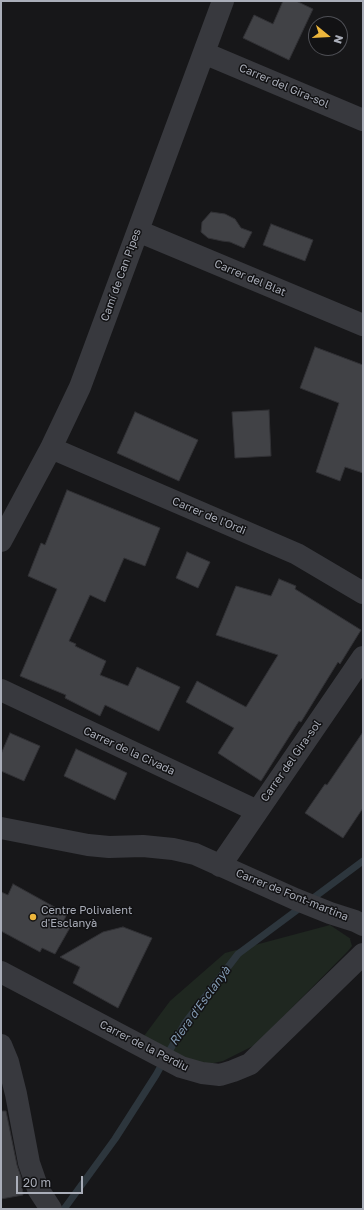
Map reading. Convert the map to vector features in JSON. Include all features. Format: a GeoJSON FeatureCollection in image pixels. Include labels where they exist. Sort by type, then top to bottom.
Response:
{"type":"FeatureCollection","features":[{"type":"Feature","properties":{"kind":"street","name":"Camí de Can Pipes"},"geometry":{"type":"LineString","coordinates":[[1,541],[51,448],[80,386],[223,1]]}},
{"type":"Feature","properties":{"kind":"street","name":"Carrer del Gira-sol"},"geometry":{"type":"LineString","coordinates":[[204,53],[363,120]]}},
{"type":"Feature","properties":{"kind":"street","name":"Carrer del Blat"},"geometry":{"type":"LineString","coordinates":[[138,232],[363,325]]}},
{"type":"Feature","properties":{"kind":"street","name":"Carrer de l'Ordi"},"geometry":{"type":"LineString","coordinates":[[51,448],[297,554],[363,593]]}},
{"type":"Feature","properties":{"kind":"street","name":"Carrer del Gira-sol"},"geometry":{"type":"LineString","coordinates":[[220,866],[363,657]]}},
{"type":"Feature","properties":{"kind":"street","name":"Carrer de la Civada"},"geometry":{"type":"LineString","coordinates":[[1,690],[257,812]]}},
{"type":"Feature","properties":{"kind":"street","name":"Carrer de Font-martina"},"geometry":{"type":"LineString","coordinates":[[1,828],[88,845],[109,847],[143,846],[173,849],[195,854],[295,899],[363,925]]}},
{"type":"Feature","properties":{"kind":"street","name":"Carrer de la Perdiu"},"geometry":{"type":"LineString","coordinates":[[4,975],[178,1065],[202,1073],[220,1075],[250,1064],[363,954]]}},
{"type":"Feature","properties":{"kind":"street"},"geometry":{"type":"LineString","coordinates":[[1,1045],[8,1062],[16,1094],[29,1163],[38,1189],[51,1208]]}},
{"type":"Feature","properties":{"kind":"shaded area"},"geometry":{"type":"Polygon","coordinates":[[[330,925],[351,939],[352,946],[255,1045],[223,1061],[205,1065],[191,1061],[144,1036],[170,1001],[225,953],[330,925]]]}},
{"type":"Feature","properties":{"kind":"building"},"geometry":{"type":"Polygon","coordinates":[[[283,1],[296,1],[313,9],[310,16],[308,16],[308,20],[289,60],[243,38],[254,15],[273,24],[283,1]]]}},
{"type":"Feature","properties":{"kind":"building"},"geometry":{"type":"Polygon","coordinates":[[[211,212],[225,214],[235,219],[241,228],[252,232],[244,248],[230,242],[208,238],[201,232],[202,222],[211,212]]]}},
{"type":"Feature","properties":{"kind":"building"},"geometry":{"type":"Polygon","coordinates":[[[271,224],[313,240],[305,261],[263,245],[271,224]]]}},
{"type":"Feature","properties":{"kind":"building"},"geometry":{"type":"Polygon","coordinates":[[[315,347],[363,365],[363,473],[345,467],[340,481],[316,472],[339,403],[300,388],[315,347]]]}},
{"type":"Feature","properties":{"kind":"building"},"geometry":{"type":"Polygon","coordinates":[[[269,410],[271,456],[235,458],[232,412],[269,410]]]}},
{"type":"Feature","properties":{"kind":"building"},"geometry":{"type":"Polygon","coordinates":[[[135,412],[198,440],[179,481],[117,453],[135,412]]]}},
{"type":"Feature","properties":{"kind":"building"},"geometry":{"type":"Polygon","coordinates":[[[67,490],[160,528],[145,566],[124,558],[105,602],[90,595],[69,641],[76,644],[75,646],[106,661],[100,675],[128,686],[137,667],[180,687],[159,731],[105,705],[100,716],[65,698],[66,695],[20,676],[57,589],[28,576],[41,543],[45,545],[67,490]]]}},
{"type":"Feature","properties":{"kind":"building"},"geometry":{"type":"Polygon","coordinates":[[[187,552],[210,562],[198,588],[176,578],[187,552]]]}},
{"type":"Feature","properties":{"kind":"building"},"geometry":{"type":"Polygon","coordinates":[[[279,579],[296,586],[295,589],[361,630],[340,664],[338,662],[301,722],[299,721],[261,781],[218,753],[234,728],[186,702],[197,681],[246,707],[278,655],[216,635],[236,586],[271,596],[279,579]]]}},
{"type":"Feature","properties":{"kind":"building"},"geometry":{"type":"Polygon","coordinates":[[[363,732],[363,808],[343,838],[305,813],[325,784],[327,785],[363,732]]]}},
{"type":"Feature","properties":{"kind":"building"},"geometry":{"type":"Polygon","coordinates":[[[10,733],[40,746],[24,781],[1,771],[1,754],[10,733]]]}},
{"type":"Feature","properties":{"kind":"building"},"geometry":{"type":"Polygon","coordinates":[[[76,749],[127,773],[115,800],[64,776],[76,749]]]}},
{"type":"Feature","properties":{"kind":"building","name":"Centre Polivalent d'Esclanyà"},"geometry":{"type":"Polygon","coordinates":[[[13,884],[67,914],[64,920],[72,924],[55,954],[42,948],[40,952],[1,931],[1,892],[8,895],[13,884]]]}},
{"type":"Feature","properties":{"kind":"building"},"geometry":{"type":"Polygon","coordinates":[[[123,927],[152,938],[118,1008],[73,983],[80,967],[60,957],[103,932],[123,927]]]}},
{"type":"Feature","properties":{"kind":"building"},"geometry":{"type":"Polygon","coordinates":[[[1,1111],[6,1111],[17,1165],[21,1177],[23,1195],[1,1199],[1,1111]]]}},
{"type":"Feature","properties":{"kind":"waterway","name":"Riera d'Esclanyà"},"geometry":{"type":"LineString","coordinates":[[64,1209],[115,1139],[156,1075],[185,1023],[238,954],[363,861]]}},
{"type":"Feature","properties":{"kind":"place","name":"Centre Polivalent d'Esclanyà"},"geometry":{"type":"Point","coordinates":[33,917]}}]}
